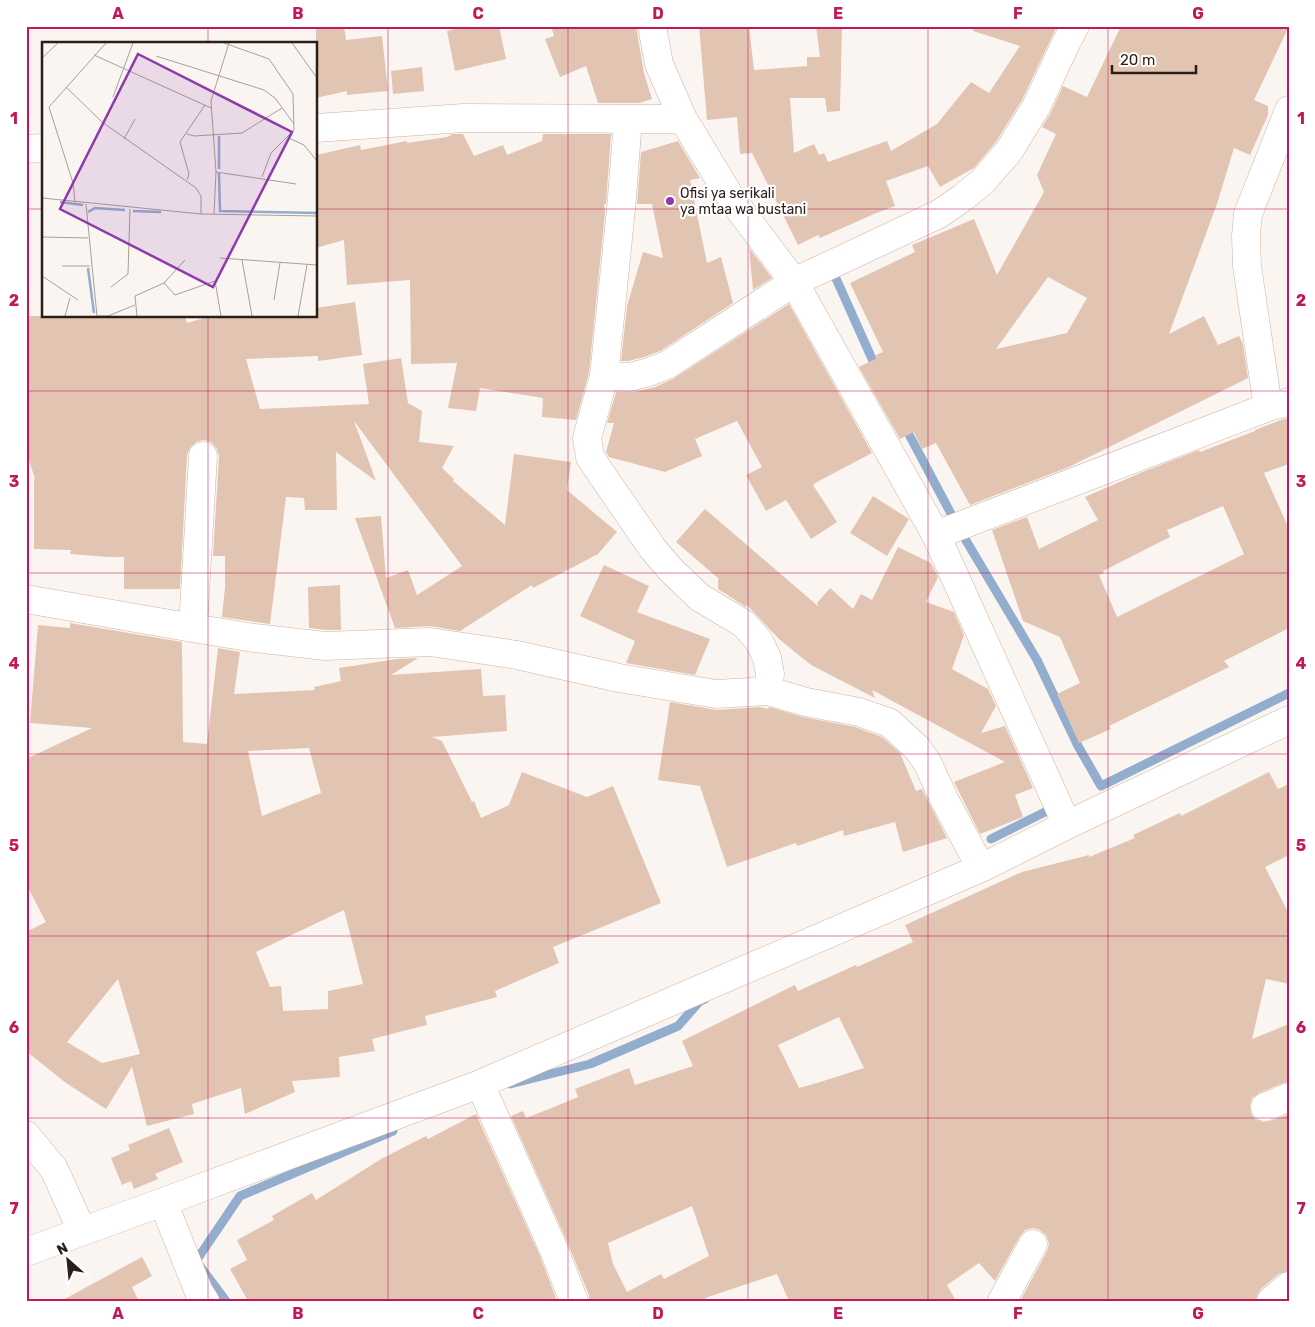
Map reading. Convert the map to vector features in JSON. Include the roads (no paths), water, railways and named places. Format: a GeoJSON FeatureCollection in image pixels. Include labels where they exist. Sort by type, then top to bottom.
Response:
{"type":"FeatureCollection","features":[{"type":"Feature","properties":{"kind":"street"},"geometry":{"type":"LineString","coordinates":[[652,26],[659,64],[683,119],[731,198],[794,282],[936,535],[1067,825]]}},
{"type":"Feature","properties":{"kind":"street"},"geometry":{"type":"LineString","coordinates":[[604,376],[630,377],[666,365],[794,282],[939,214],[962,198],[982,182],[1009,151],[1036,107],[1075,26]]}},
{"type":"Feature","properties":{"kind":"street"},"geometry":{"type":"LineString","coordinates":[[936,535],[1278,405],[1247,266],[1246,236],[1248,214],[1289,110]]}},
{"type":"Feature","properties":{"kind":"street"},"geometry":{"type":"LineString","coordinates":[[318,128],[464,118],[683,119]]}},
{"type":"Feature","properties":{"kind":"street"},"geometry":{"type":"LineString","coordinates":[[628,120],[604,376],[587,438],[590,457],[653,549],[670,569],[699,597],[744,624],[759,642],[767,658],[770,674],[768,691]]}},
{"type":"Feature","properties":{"kind":"street"},"geometry":{"type":"LineString","coordinates":[[26,149],[42,148]]}},
{"type":"Feature","properties":{"kind":"street"},"geometry":{"type":"LineString","coordinates":[[193,628],[203,456]]}},
{"type":"Feature","properties":{"kind":"street"},"geometry":{"type":"LineString","coordinates":[[26,598],[254,638],[325,646],[430,642],[517,655],[619,678],[716,694],[768,691],[806,702],[859,712],[890,723],[918,749],[928,764],[944,799],[981,868]]}},
{"type":"Feature","properties":{"kind":"street"},"geometry":{"type":"LineString","coordinates":[[26,1252],[480,1084],[981,868],[1067,825],[1289,720]]}},
{"type":"Feature","properties":{"kind":"street"},"geometry":{"type":"LineString","coordinates":[[480,1084],[554,1250],[574,1301]]}},
{"type":"Feature","properties":{"kind":"street"},"geometry":{"type":"LineString","coordinates":[[26,1135],[54,1169],[82,1231]]}},
{"type":"Feature","properties":{"kind":"street"},"geometry":{"type":"LineString","coordinates":[[163,1202],[199,1292],[205,1301]]}},
{"type":"Feature","properties":{"kind":"street"},"geometry":{"type":"LineString","coordinates":[[1002,1301],[1033,1244]]}},
{"type":"Feature","properties":{"kind":"street"},"geometry":{"type":"LineString","coordinates":[[1271,1301],[1289,1286]]}},
{"type":"Feature","properties":{"kind":"waterway"},"geometry":{"type":"LineString","coordinates":[[840,270],[834,274],[877,370]]}},
{"type":"Feature","properties":{"kind":"waterway"},"geometry":{"type":"LineString","coordinates":[[904,425],[958,527],[1037,660],[1078,746],[1101,786],[1289,693]]}},
{"type":"Feature","properties":{"kind":"waterway"},"geometry":{"type":"LineString","coordinates":[[991,839],[1049,810]]}},
{"type":"Feature","properties":{"kind":"waterway"},"geometry":{"type":"LineString","coordinates":[[510,1084],[590,1064],[678,1026],[700,1001],[705,999]]}},
{"type":"Feature","properties":{"kind":"waterway"},"geometry":{"type":"LineString","coordinates":[[226,1301],[196,1261],[240,1196],[393,1131]]}},
{"type":"Feature","properties":{"kind":"place","name":"Ofisi ya serikali ya mtaa wa bustani"},"geometry":{"type":"Point","coordinates":[670,201]}}]}
